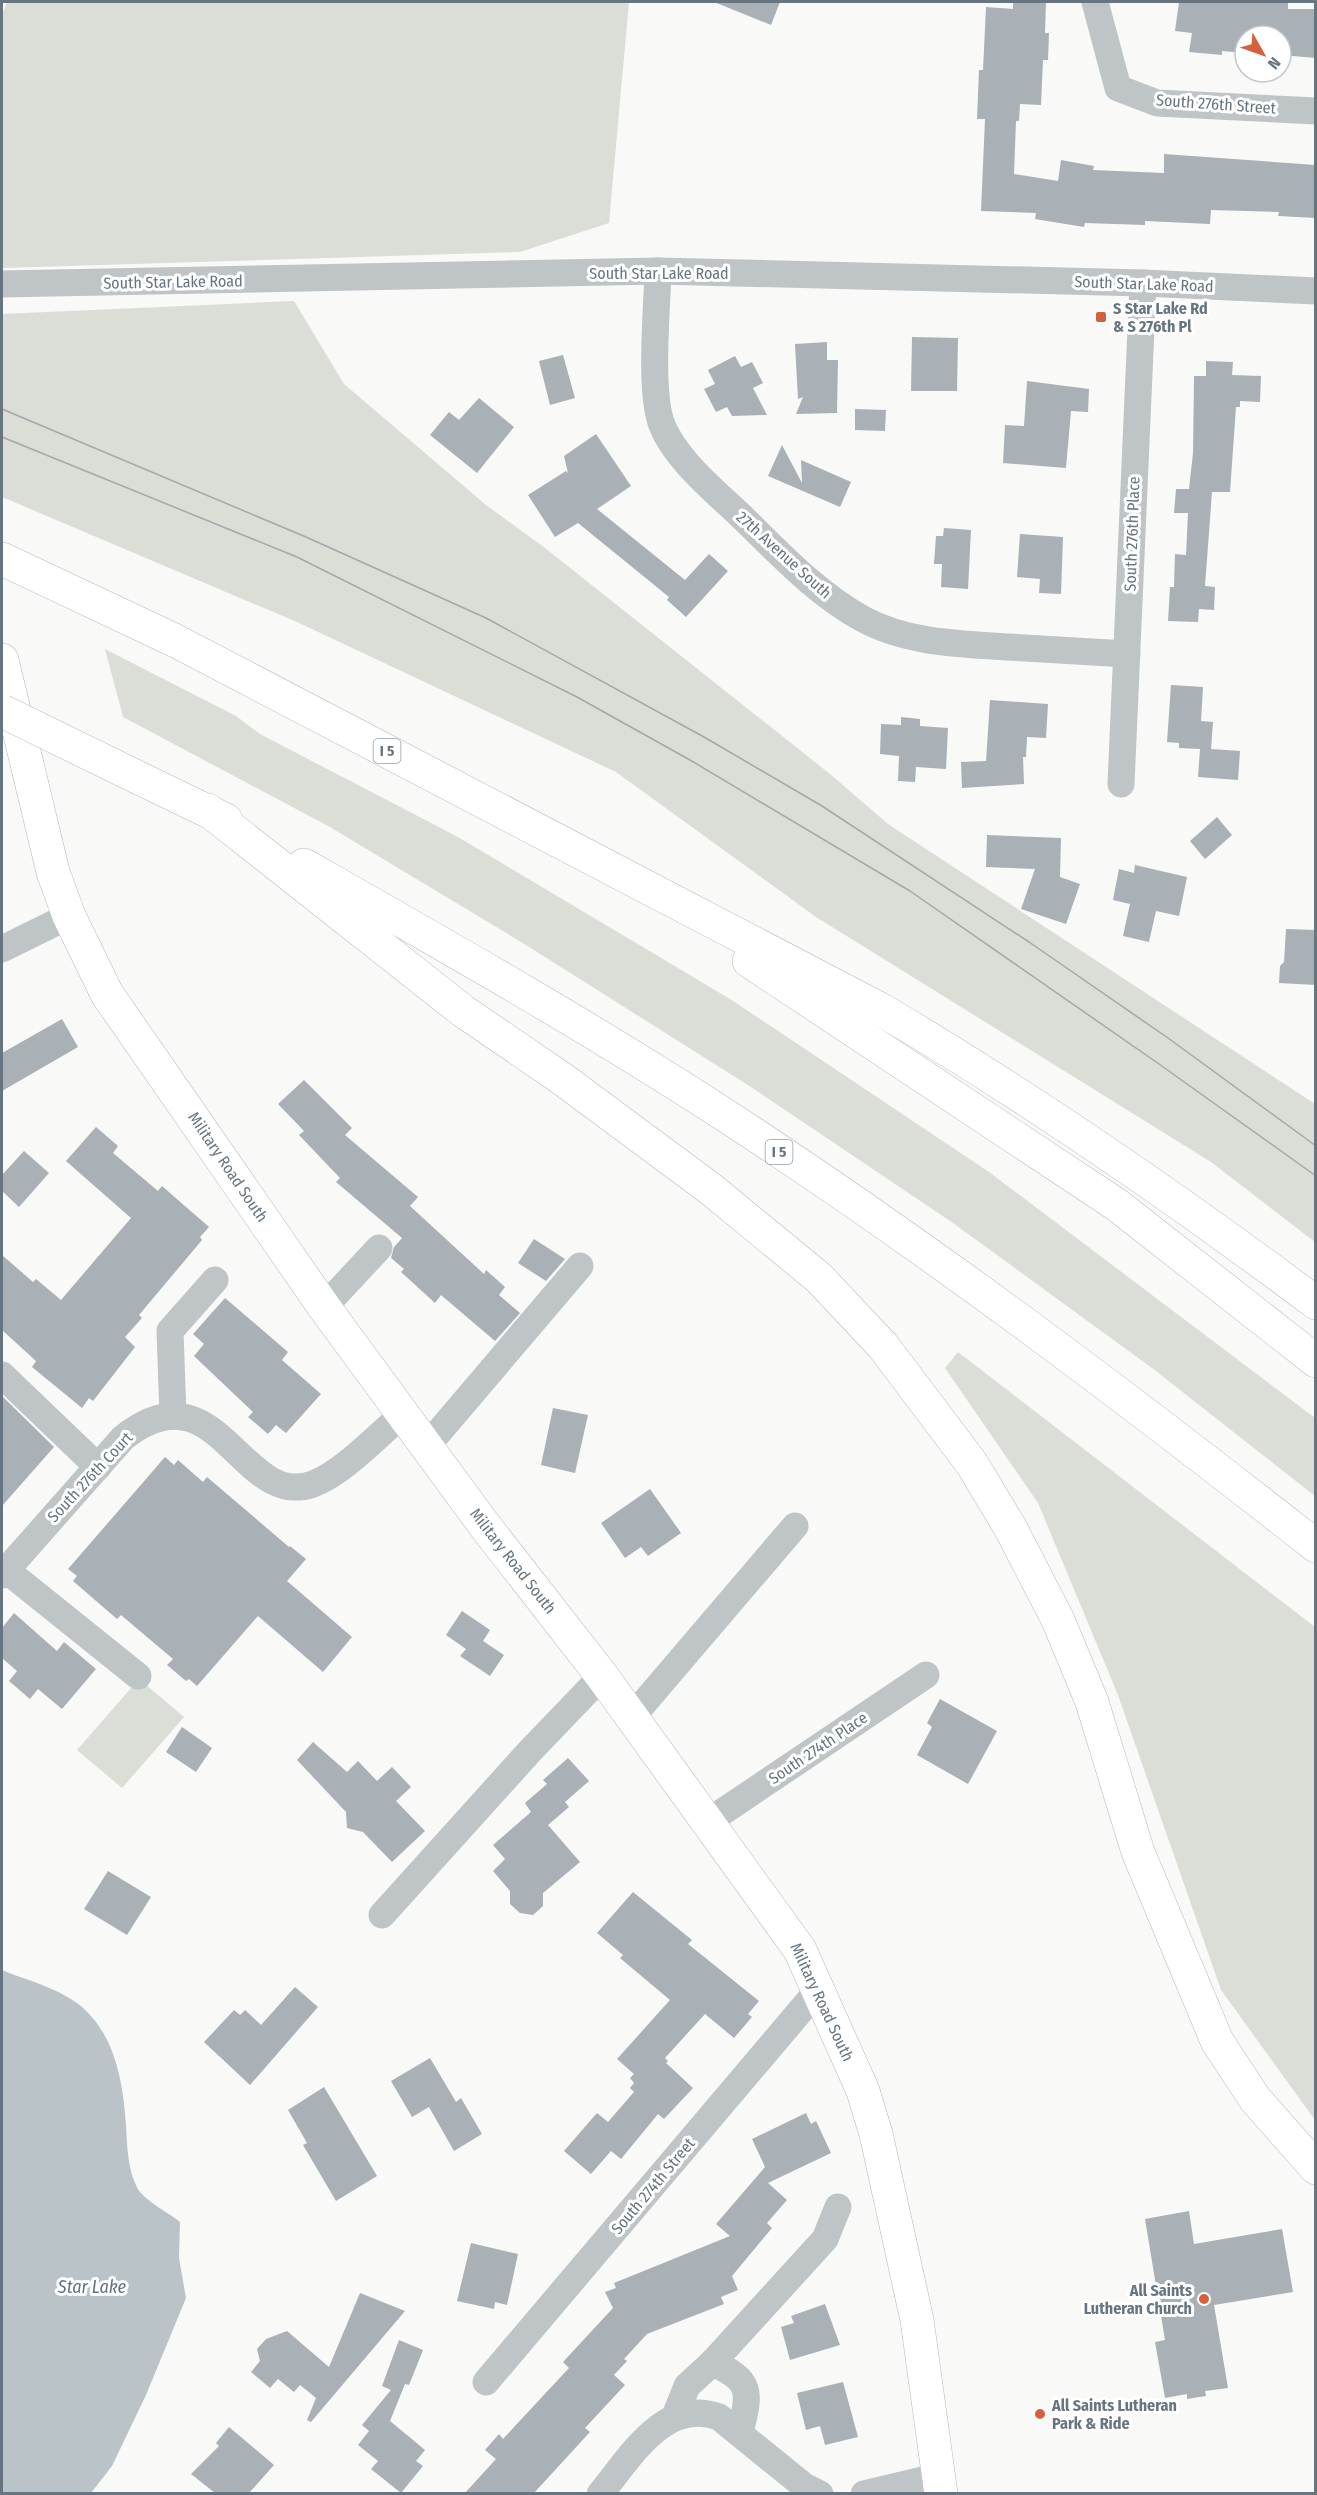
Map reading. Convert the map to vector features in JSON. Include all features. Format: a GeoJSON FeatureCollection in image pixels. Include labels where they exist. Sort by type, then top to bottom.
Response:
{"type":"FeatureCollection","features":[{"type":"Feature","properties":{"kind":"main road","name":"I 5"},"geometry":{"type":"LineString","coordinates":[[2,559],[176,640],[598,862],[1117,1205],[1316,1361]]}},
{"type":"Feature","properties":{"kind":"main road","name":"Military Road South"},"geometry":{"type":"LineString","coordinates":[[2,660],[53,872],[69,916],[107,994],[324,1307],[485,1526],[602,1676],[800,1950],[863,2091],[876,2134],[917,2320],[941,2485]]}},
{"type":"Feature","properties":{"kind":"main road","name":"I 5"},"geometry":{"type":"LineString","coordinates":[[2,711],[208,810],[506,980],[731,1119],[925,1252],[1126,1397],[1316,1546]]}},
{"type":"Feature","properties":{"kind":"main road"},"geometry":{"type":"LineString","coordinates":[[208,810],[463,1011],[561,1078],[712,1190],[819,1278],[883,1346],[972,1464],[1011,1529],[1058,1620],[1092,1702],[1138,1852],[1217,2041],[1255,2099],[1316,2168]]}},
{"type":"Feature","properties":{"kind":"main road"},"geometry":{"type":"LineString","coordinates":[[598,862],[882,1010],[994,1076],[1210,1223],[1316,1303]]}},
{"type":"Feature","properties":{"kind":"street","name":"South 276th Street"},"geometry":{"type":"LineString","coordinates":[[1095,2],[1118,88],[1157,103],[1316,111]]}},
{"type":"Feature","properties":{"kind":"street","name":"South Star Lake Road"},"geometry":{"type":"LineString","coordinates":[[2,284],[658,271],[1143,283],[1316,291]]}},
{"type":"Feature","properties":{"kind":"street","name":"27th Avenue South"},"geometry":{"type":"LineString","coordinates":[[658,271],[656,397],[662,425],[678,451],[712,489],[802,575],[865,620],[888,630],[921,639],[1127,654]]}},
{"type":"Feature","properties":{"kind":"street","name":"South 276th Place"},"geometry":{"type":"LineString","coordinates":[[1121,784],[1143,283]]}},
{"type":"Feature","properties":{"kind":"street"},"geometry":{"type":"LineString","coordinates":[[2,949],[69,916]]}},
{"type":"Feature","properties":{"kind":"street"},"geometry":{"type":"LineString","coordinates":[[324,1307],[379,1248]]}},
{"type":"Feature","properties":{"kind":"street"},"geometry":{"type":"LineString","coordinates":[[427,1446],[580,1266]]}},
{"type":"Feature","properties":{"kind":"street"},"geometry":{"type":"LineString","coordinates":[[173,1416],[170,1331],[214,1280]]}},
{"type":"Feature","properties":{"kind":"street"},"geometry":{"type":"LineString","coordinates":[[2,1375],[98,1467]]}},
{"type":"Feature","properties":{"kind":"street","name":"South 276th Court"},"geometry":{"type":"LineString","coordinates":[[4,1573],[123,1438],[141,1423],[173,1416],[201,1421],[268,1479],[288,1486],[311,1485],[330,1476],[403,1414]]}},
{"type":"Feature","properties":{"kind":"street"},"geometry":{"type":"LineString","coordinates":[[632,1717],[795,1526]]}},
{"type":"Feature","properties":{"kind":"street"},"geometry":{"type":"LineString","coordinates":[[4,1573],[138,1677]]}},
{"type":"Feature","properties":{"kind":"street","name":"South 274th Place"},"geometry":{"type":"LineString","coordinates":[[709,1821],[926,1675]]}},
{"type":"Feature","properties":{"kind":"street"},"geometry":{"type":"LineString","coordinates":[[382,1916],[530,1751],[602,1676]]}},
{"type":"Feature","properties":{"kind":"street","name":"South 274th Street"},"geometry":{"type":"LineString","coordinates":[[486,2382],[819,1989]]}},
{"type":"Feature","properties":{"kind":"street"},"geometry":{"type":"LineString","coordinates":[[675,2416],[687,2386],[712,2362],[825,2239],[838,2207]]}},
{"type":"Feature","properties":{"kind":"street"},"geometry":{"type":"LineString","coordinates":[[712,2362],[737,2374],[747,2391],[748,2400],[740,2432]]}},
{"type":"Feature","properties":{"kind":"street"},"geometry":{"type":"LineString","coordinates":[[600,2493],[650,2434],[675,2416],[688,2413],[709,2414],[740,2432],[804,2486],[820,2493]]}},
{"type":"Feature","properties":{"kind":"street"},"geometry":{"type":"LineString","coordinates":[[864,2493],[941,2485]]}},
{"type":"Feature","properties":{"kind":"shaded area"},"geometry":{"type":"Polygon","coordinates":[[[7,2],[629,2],[609,223],[520,252],[4,268],[2,267],[2,15],[7,2]]]}},
{"type":"Feature","properties":{"kind":"shaded area"},"geometry":{"type":"Polygon","coordinates":[[[294,301],[344,384],[486,505],[545,548],[830,774],[888,824],[1315,1104],[1315,1242],[1211,1162],[816,917],[616,772],[297,622],[2,497],[2,314],[294,301]]]}},
{"type":"Feature","properties":{"kind":"shaded area"},"geometry":{"type":"Polygon","coordinates":[[[105,649],[236,716],[260,734],[458,837],[730,999],[989,1172],[1315,1418],[1315,1496],[1152,1368],[953,1223],[751,1087],[526,945],[330,827],[123,717],[105,649]]]}},
{"type":"Feature","properties":{"kind":"shaded area"},"geometry":{"type":"Polygon","coordinates":[[[958,1352],[1315,1627],[1315,2120],[1221,1990],[1118,1695],[1038,1503],[945,1368],[958,1352]]]}},
{"type":"Feature","properties":{"kind":"shaded area"},"geometry":{"type":"Polygon","coordinates":[[[139,1679],[184,1717],[122,1788],[77,1750],[139,1679]]]}},
{"type":"Feature","properties":{"kind":"water","name":"Star Lake"},"geometry":{"type":"Polygon","coordinates":[[[2,1970],[68,1997],[90,2015],[100,2028],[115,2058],[119,2075],[125,2108],[129,2160],[136,2185],[148,2200],[180,2222],[179,2258],[186,2298],[146,2395],[112,2466],[91,2493],[2,2493],[2,1970]]]}},
{"type":"Feature","properties":{"kind":"building"},"geometry":{"type":"Polygon","coordinates":[[[714,2],[780,2],[771,25],[714,2]]]}},
{"type":"Feature","properties":{"kind":"building"},"geometry":{"type":"Polygon","coordinates":[[[1013,2],[1046,2],[1045,33],[1049,33],[1048,60],[1043,60],[1041,105],[1020,104],[1019,121],[1016,121],[1014,174],[1058,181],[1061,160],[1094,166],[1093,170],[1164,173],[1164,154],[1316,165],[1316,218],[1278,216],[1279,212],[1211,210],[1210,224],[1145,221],[1145,225],[1085,223],[1084,227],[1035,219],[1036,213],[981,211],[985,119],[977,119],[979,70],[983,70],[986,7],[1013,9],[1013,2]]]}},
{"type":"Feature","properties":{"kind":"building"},"geometry":{"type":"Polygon","coordinates":[[[1179,2],[1288,2],[1288,9],[1316,9],[1316,58],[1293,56],[1293,24],[1233,24],[1233,52],[1222,51],[1222,55],[1189,52],[1192,33],[1175,31],[1179,2]]]}},
{"type":"Feature","properties":{"kind":"building"},"geometry":{"type":"Polygon","coordinates":[[[912,337],[958,338],[957,391],[911,391],[912,337]]]}},
{"type":"Feature","properties":{"kind":"building"},"geometry":{"type":"Polygon","coordinates":[[[827,342],[827,360],[838,360],[837,413],[796,414],[803,397],[798,399],[795,344],[827,342]]]}},
{"type":"Feature","properties":{"kind":"building"},"geometry":{"type":"Polygon","coordinates":[[[563,355],[575,398],[550,405],[539,361],[563,355]]]}},
{"type":"Feature","properties":{"kind":"building"},"geometry":{"type":"Polygon","coordinates":[[[735,356],[741,367],[752,362],[763,383],[753,388],[767,415],[732,416],[727,407],[716,412],[704,389],[715,384],[708,370],[735,356]]]}},
{"type":"Feature","properties":{"kind":"building"},"geometry":{"type":"Polygon","coordinates":[[[1206,361],[1233,362],[1232,375],[1261,376],[1260,402],[1240,401],[1240,407],[1236,407],[1230,492],[1212,492],[1205,586],[1215,587],[1214,610],[1199,609],[1198,622],[1168,621],[1170,587],[1174,587],[1175,554],[1186,555],[1188,513],[1174,513],[1176,489],[1189,489],[1193,453],[1194,376],[1206,376],[1206,361]]]}},
{"type":"Feature","properties":{"kind":"building"},"geometry":{"type":"Polygon","coordinates":[[[1027,381],[1089,389],[1088,412],[1071,411],[1066,468],[1003,463],[1005,425],[1024,426],[1027,381]]]}},
{"type":"Feature","properties":{"kind":"building"},"geometry":{"type":"Polygon","coordinates":[[[479,398],[514,427],[477,473],[430,435],[449,412],[459,420],[479,398]]]}},
{"type":"Feature","properties":{"kind":"building"},"geometry":{"type":"Polygon","coordinates":[[[855,409],[886,410],[885,431],[855,430],[855,409]]]}},
{"type":"Feature","properties":{"kind":"building"},"geometry":{"type":"Polygon","coordinates":[[[596,434],[631,486],[597,509],[685,580],[709,554],[728,571],[686,617],[667,600],[669,597],[578,523],[555,537],[528,495],[566,471],[568,473],[564,456],[596,434]]]}},
{"type":"Feature","properties":{"kind":"building"},"geometry":{"type":"Polygon","coordinates":[[[782,445],[802,483],[801,460],[851,482],[840,507],[768,476],[782,445]]]}},
{"type":"Feature","properties":{"kind":"building"},"geometry":{"type":"Polygon","coordinates":[[[944,528],[971,530],[968,589],[941,587],[942,564],[934,564],[936,536],[943,536],[944,528]]]}},
{"type":"Feature","properties":{"kind":"building"},"geometry":{"type":"Polygon","coordinates":[[[1020,534],[1063,537],[1061,594],[1039,593],[1040,579],[1017,577],[1020,534]]]}},
{"type":"Feature","properties":{"kind":"building"},"geometry":{"type":"Polygon","coordinates":[[[1171,685],[1203,687],[1201,721],[1213,722],[1211,749],[1240,751],[1238,780],[1198,777],[1200,749],[1179,748],[1179,743],[1167,742],[1171,685]]]}},
{"type":"Feature","properties":{"kind":"building"},"geometry":{"type":"Polygon","coordinates":[[[990,700],[1048,704],[1046,738],[1027,737],[1026,757],[1023,757],[1024,784],[962,788],[961,762],[986,761],[990,700]]]}},
{"type":"Feature","properties":{"kind":"building"},"geometry":{"type":"Polygon","coordinates":[[[901,717],[920,719],[920,726],[948,728],[946,769],[916,767],[915,782],[898,781],[899,756],[880,754],[881,724],[901,725],[901,717]]]}},
{"type":"Feature","properties":{"kind":"building"},"geometry":{"type":"Polygon","coordinates":[[[1217,817],[1232,835],[1205,859],[1190,841],[1217,817]]]}},
{"type":"Feature","properties":{"kind":"building"},"geometry":{"type":"Polygon","coordinates":[[[987,835],[1061,838],[1060,877],[1080,884],[1066,924],[1021,909],[1035,869],[986,867],[987,835]]]}},
{"type":"Feature","properties":{"kind":"building"},"geometry":{"type":"Polygon","coordinates":[[[1135,865],[1187,877],[1179,916],[1156,911],[1149,942],[1123,936],[1130,904],[1113,900],[1119,869],[1134,873],[1135,865]]]}},
{"type":"Feature","properties":{"kind":"building"},"geometry":{"type":"Polygon","coordinates":[[[1286,929],[1316,930],[1316,985],[1279,983],[1280,966],[1284,962],[1286,929]]]}},
{"type":"Feature","properties":{"kind":"building"},"geometry":{"type":"Polygon","coordinates":[[[62,1019],[78,1047],[2,1091],[2,1053],[62,1019]]]}},
{"type":"Feature","properties":{"kind":"building"},"geometry":{"type":"Polygon","coordinates":[[[304,1080],[352,1128],[345,1135],[418,1197],[410,1206],[484,1274],[486,1270],[505,1287],[499,1295],[520,1313],[495,1341],[441,1295],[435,1303],[401,1272],[404,1269],[391,1258],[394,1247],[402,1238],[336,1182],[340,1178],[299,1135],[304,1131],[278,1104],[304,1080]]]}},
{"type":"Feature","properties":{"kind":"building"},"geometry":{"type":"Polygon","coordinates":[[[96,1127],[118,1146],[113,1153],[158,1191],[162,1186],[209,1227],[200,1237],[202,1240],[139,1315],[142,1318],[125,1337],[135,1347],[93,1401],[89,1398],[82,1408],[32,1367],[36,1361],[2,1330],[2,1255],[33,1282],[36,1279],[61,1300],[131,1218],[66,1161],[96,1127]]]}},
{"type":"Feature","properties":{"kind":"building"},"geometry":{"type":"Polygon","coordinates":[[[24,1151],[49,1173],[19,1207],[2,1191],[2,1175],[24,1151]]]}},
{"type":"Feature","properties":{"kind":"building"},"geometry":{"type":"Polygon","coordinates":[[[534,1239],[565,1259],[546,1281],[518,1263],[534,1239]]]}},
{"type":"Feature","properties":{"kind":"building"},"geometry":{"type":"Polygon","coordinates":[[[225,1298],[288,1352],[282,1360],[321,1394],[286,1433],[276,1425],[268,1434],[248,1417],[253,1412],[194,1356],[204,1344],[193,1334],[225,1298]]]}},
{"type":"Feature","properties":{"kind":"building"},"geometry":{"type":"Polygon","coordinates":[[[2,1396],[54,1447],[2,1506],[2,1396]]]}},
{"type":"Feature","properties":{"kind":"building"},"geometry":{"type":"Polygon","coordinates":[[[553,1408],[588,1415],[575,1473],[541,1465],[553,1408]]]}},
{"type":"Feature","properties":{"kind":"building"},"geometry":{"type":"Polygon","coordinates":[[[165,1457],[174,1465],[178,1460],[203,1482],[207,1477],[306,1559],[287,1581],[352,1637],[323,1672],[258,1616],[197,1686],[189,1679],[186,1681],[167,1665],[173,1659],[121,1615],[117,1619],[73,1581],[77,1576],[68,1569],[165,1457]]]}},
{"type":"Feature","properties":{"kind":"building"},"geometry":{"type":"Polygon","coordinates":[[[650,1489],[681,1533],[648,1556],[641,1547],[625,1558],[601,1523],[650,1489]]]}},
{"type":"Feature","properties":{"kind":"building"},"geometry":{"type":"Polygon","coordinates":[[[462,1611],[490,1630],[483,1641],[504,1655],[490,1676],[460,1656],[466,1649],[446,1635],[462,1611]]]}},
{"type":"Feature","properties":{"kind":"building"},"geometry":{"type":"Polygon","coordinates":[[[14,1613],[57,1651],[64,1642],[96,1669],[62,1709],[38,1689],[30,1699],[9,1681],[17,1671],[2,1658],[2,1628],[14,1613]]]}},
{"type":"Feature","properties":{"kind":"building"},"geometry":{"type":"Polygon","coordinates":[[[940,1699],[997,1731],[968,1784],[917,1755],[932,1727],[927,1723],[940,1699]]]}},
{"type":"Feature","properties":{"kind":"building"},"geometry":{"type":"Polygon","coordinates":[[[182,1727],[212,1748],[196,1772],[166,1752],[182,1727]]]}},
{"type":"Feature","properties":{"kind":"building"},"geometry":{"type":"Polygon","coordinates":[[[313,1742],[347,1772],[358,1761],[377,1781],[392,1767],[411,1787],[396,1801],[425,1831],[392,1862],[363,1832],[347,1828],[346,1812],[297,1760],[313,1742]]]}},
{"type":"Feature","properties":{"kind":"building"},"geometry":{"type":"Polygon","coordinates":[[[568,1758],[589,1781],[565,1802],[569,1807],[548,1825],[580,1862],[543,1893],[543,1906],[533,1915],[520,1913],[510,1904],[510,1891],[493,1871],[505,1859],[493,1845],[531,1812],[525,1803],[547,1784],[543,1780],[568,1758]]]}},
{"type":"Feature","properties":{"kind":"building"},"geometry":{"type":"Polygon","coordinates":[[[108,1871],[151,1897],[127,1935],[84,1909],[108,1871]]]}},
{"type":"Feature","properties":{"kind":"building"},"geometry":{"type":"Polygon","coordinates":[[[633,1892],[692,1940],[688,1944],[759,2001],[748,2014],[752,2017],[734,2038],[705,2014],[665,2058],[668,2061],[666,2063],[693,2088],[664,2119],[658,2114],[621,2159],[611,2151],[591,2174],[564,2151],[597,2113],[608,2122],[634,2092],[630,2088],[634,2083],[630,2078],[634,2074],[617,2059],[670,2000],[620,1958],[623,1955],[597,1933],[633,1892]]]}},
{"type":"Feature","properties":{"kind":"building"},"geometry":{"type":"Polygon","coordinates":[[[295,1987],[318,2007],[250,2085],[204,2042],[234,2010],[240,2015],[245,2010],[261,2025],[295,1987]]]}},
{"type":"Feature","properties":{"kind":"building"},"geometry":{"type":"Polygon","coordinates":[[[430,2058],[456,2102],[461,2098],[482,2134],[454,2151],[429,2107],[412,2117],[391,2081],[430,2058]]]}},
{"type":"Feature","properties":{"kind":"building"},"geometry":{"type":"Polygon","coordinates":[[[324,2087],[377,2176],[336,2201],[303,2145],[307,2143],[288,2110],[324,2087]]]}},
{"type":"Feature","properties":{"kind":"building"},"geometry":{"type":"Polygon","coordinates":[[[806,2113],[811,2124],[816,2121],[831,2153],[768,2183],[787,2200],[767,2223],[772,2228],[732,2276],[738,2290],[721,2297],[724,2304],[647,2334],[624,2359],[627,2361],[614,2375],[625,2385],[585,2428],[590,2432],[534,2493],[465,2493],[496,2459],[485,2450],[499,2434],[503,2439],[569,2368],[563,2362],[613,2308],[605,2292],[616,2288],[614,2283],[730,2236],[716,2224],[765,2167],[752,2139],[806,2113]]]}},
{"type":"Feature","properties":{"kind":"building","name":"All Saints Lutheran Church"},"geometry":{"type":"Polygon","coordinates":[[[1189,2211],[1194,2244],[1282,2229],[1293,2292],[1214,2305],[1228,2388],[1205,2391],[1206,2396],[1187,2399],[1187,2394],[1165,2398],[1155,2342],[1165,2340],[1145,2219],[1189,2211]]]}},
{"type":"Feature","properties":{"kind":"building"},"geometry":{"type":"Polygon","coordinates":[[[471,2243],[518,2254],[507,2305],[495,2302],[494,2309],[457,2301],[471,2243]]]}},
{"type":"Feature","properties":{"kind":"building"},"geometry":{"type":"Polygon","coordinates":[[[360,2293],[405,2311],[311,2422],[307,2420],[316,2398],[300,2385],[294,2392],[278,2379],[270,2388],[251,2372],[260,2361],[257,2349],[266,2339],[287,2331],[329,2367],[360,2293]]]}},
{"type":"Feature","properties":{"kind":"building"},"geometry":{"type":"Polygon","coordinates":[[[825,2304],[840,2345],[790,2360],[781,2327],[794,2323],[791,2316],[825,2304]]]}},
{"type":"Feature","properties":{"kind":"building"},"geometry":{"type":"Polygon","coordinates":[[[399,2340],[423,2350],[409,2385],[405,2384],[390,2421],[425,2450],[416,2461],[423,2466],[401,2493],[371,2469],[378,2461],[358,2445],[369,2431],[362,2425],[391,2390],[382,2386],[399,2340]]]}},
{"type":"Feature","properties":{"kind":"building"},"geometry":{"type":"Polygon","coordinates":[[[843,2382],[858,2437],[825,2445],[820,2426],[806,2430],[797,2393],[843,2382]]]}},
{"type":"Feature","properties":{"kind":"building"},"geometry":{"type":"Polygon","coordinates":[[[229,2427],[274,2465],[249,2493],[215,2493],[191,2474],[219,2446],[216,2443],[229,2427]]]}},
{"type":"Feature","properties":{"kind":"tram line"},"geometry":{"type":"LineString","coordinates":[[2,409],[306,537],[486,618],[704,737],[822,806],[1029,942],[1168,1038],[1316,1146]]}},
{"type":"Feature","properties":{"kind":"tram line"},"geometry":{"type":"LineString","coordinates":[[2,437],[297,557],[577,697],[690,760],[910,891],[1316,1176]]}},
{"type":"Feature","properties":{"kind":"place","name":"S Star Lake Rd & S 276th Pl"},"geometry":{"type":"Point","coordinates":[1101,317]}},
{"type":"Feature","properties":{"kind":"place","name":"All Saints Lutheran Church"},"geometry":{"type":"Point","coordinates":[1204,2299]}},
{"type":"Feature","properties":{"kind":"place","name":"All Saints Lutheran Park & Ride"},"geometry":{"type":"Point","coordinates":[1040,2414]}}]}
